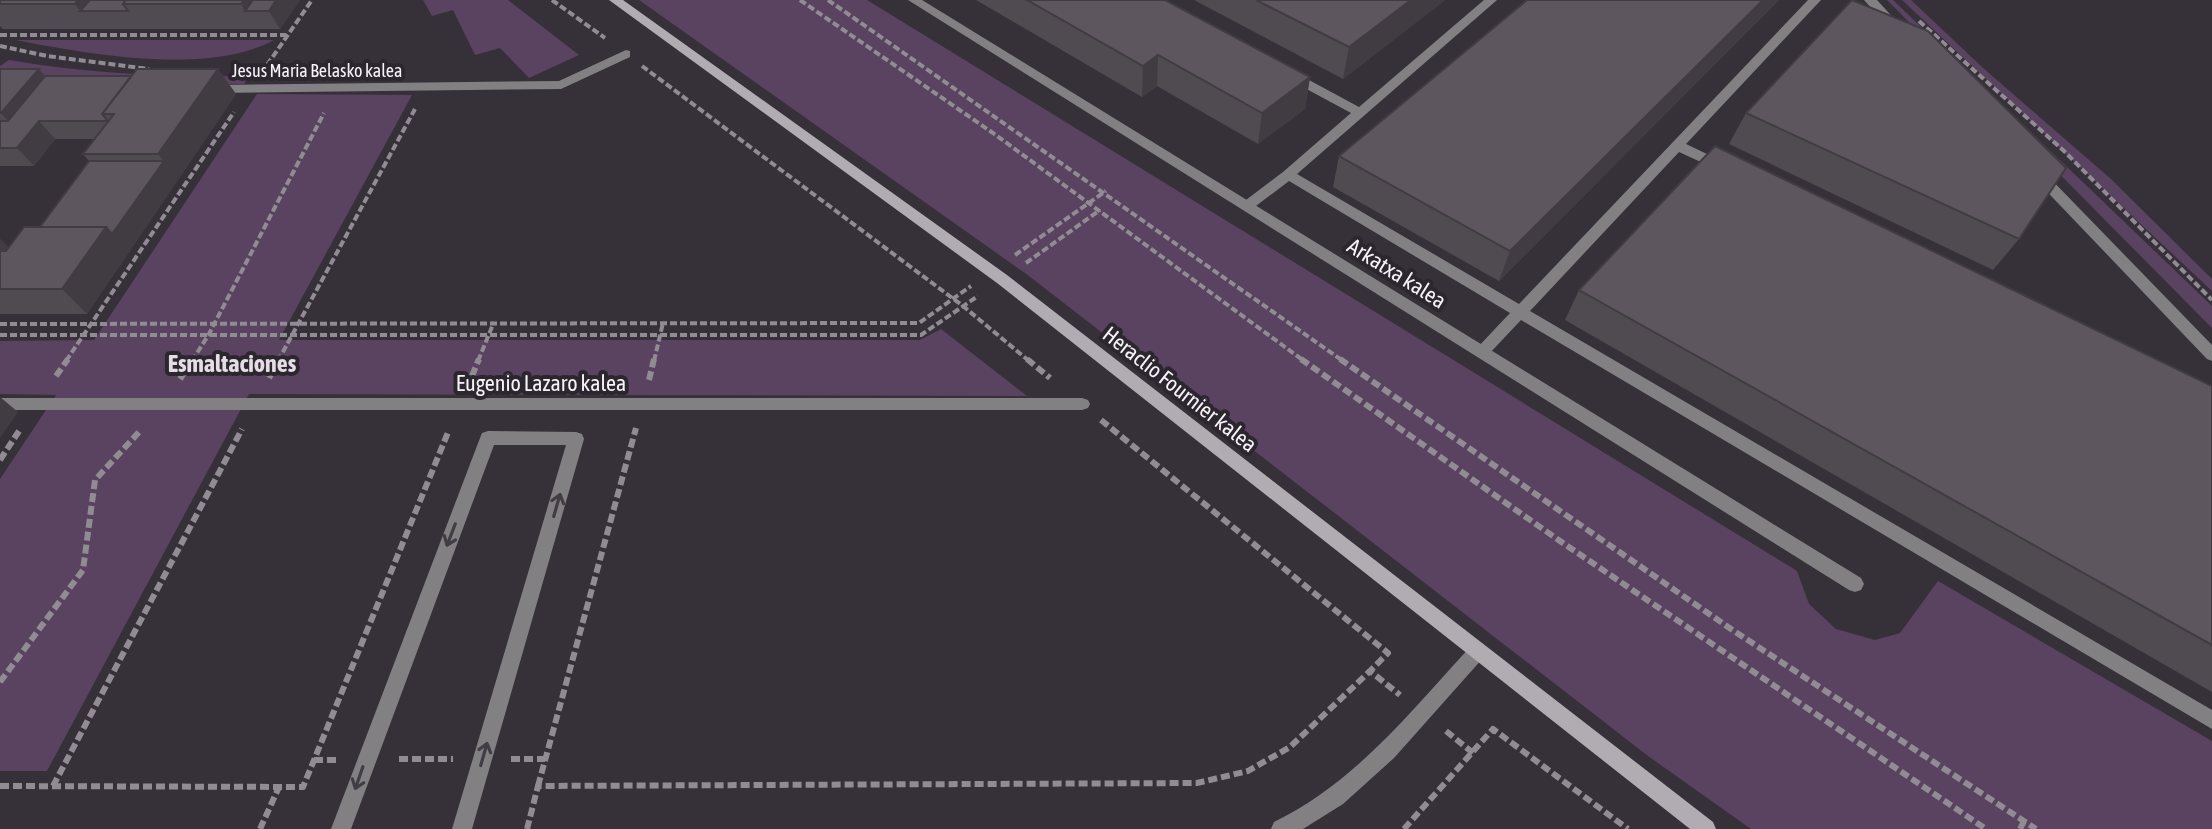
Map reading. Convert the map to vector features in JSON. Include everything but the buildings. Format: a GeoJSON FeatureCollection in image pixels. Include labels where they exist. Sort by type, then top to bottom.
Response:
{"type":"FeatureCollection","features":[{"type":"Feature","properties":{"kind":"main road","name":"Heraclio Fournier kalea"},"geometry":{"type":"LineString","coordinates":[[615,0],[997,275],[1706,829]]}},
{"type":"Feature","properties":{"kind":"street","name":"Arkatxa kalea"},"geometry":{"type":"LineString","coordinates":[[914,0],[1855,584]]}},
{"type":"Feature","properties":{"kind":"street"},"geometry":{"type":"LineString","coordinates":[[1247,206],[1288,175],[1491,0]]}},
{"type":"Feature","properties":{"kind":"street"},"geometry":{"type":"LineString","coordinates":[[1482,352],[1815,0]]}},
{"type":"Feature","properties":{"kind":"street"},"geometry":{"type":"LineString","coordinates":[[1870,0],[1909,42]]}},
{"type":"Feature","properties":{"kind":"street","name":"Jesus Maria Belasko kalea"},"geometry":{"type":"LineString","coordinates":[[203,89],[561,85],[626,54]]}},
{"type":"Feature","properties":{"kind":"street"},"geometry":{"type":"LineString","coordinates":[[1277,68],[1361,113]]}},
{"type":"Feature","properties":{"kind":"street"},"geometry":{"type":"LineString","coordinates":[[1679,146],[1736,173]]}},
{"type":"Feature","properties":{"kind":"street"},"geometry":{"type":"LineString","coordinates":[[2025,161],[2212,355]]}},
{"type":"Feature","properties":{"kind":"street"},"geometry":{"type":"LineString","coordinates":[[1288,175],[2212,720]]}},
{"type":"Feature","properties":{"kind":"street","name":"Eugenio Lazaro kalea"},"geometry":{"type":"LineString","coordinates":[[0,404],[1082,404]]}},
{"type":"Feature","properties":{"kind":"street"},"geometry":{"type":"LineString","coordinates":[[341,829],[488,438],[576,439],[462,829]]}},
{"type":"Feature","properties":{"kind":"street"},"geometry":{"type":"LineString","coordinates":[[1281,829],[1340,795],[1477,652]]}},
{"type":"Feature","properties":{"kind":"path"},"geometry":{"type":"LineString","coordinates":[[254,67],[266,66],[312,0]]}},
{"type":"Feature","properties":{"kind":"path"},"geometry":{"type":"LineString","coordinates":[[538,786],[1197,783],[1248,771],[1290,747],[1388,653],[963,306],[552,0]]}},
{"type":"Feature","properties":{"kind":"path"},"geometry":{"type":"LineString","coordinates":[[800,0],[1100,210],[1306,363],[1611,577],[1975,826],[1986,829]]}},
{"type":"Feature","properties":{"kind":"path"},"geometry":{"type":"LineString","coordinates":[[828,0],[1106,191],[1444,431],[2022,825],[2036,829]]}},
{"type":"Feature","properties":{"kind":"path"},"geometry":{"type":"LineString","coordinates":[[1915,17],[2064,151],[2212,300]]}},
{"type":"Feature","properties":{"kind":"path"},"geometry":{"type":"LineString","coordinates":[[0,35],[287,35]]}},
{"type":"Feature","properties":{"kind":"path"},"geometry":{"type":"LineString","coordinates":[[0,46],[99,64],[154,70]]}},
{"type":"Feature","properties":{"kind":"path"},"geometry":{"type":"LineString","coordinates":[[53,786],[292,334],[427,87]]}},
{"type":"Feature","properties":{"kind":"path"},"geometry":{"type":"LineString","coordinates":[[0,460],[249,89]]}},
{"type":"Feature","properties":{"kind":"path"},"geometry":{"type":"LineString","coordinates":[[0,335],[921,335],[963,306],[997,275],[1106,191]]}},
{"type":"Feature","properties":{"kind":"path"},"geometry":{"type":"LineString","coordinates":[[0,324],[919,323],[1100,210]]}},
{"type":"Feature","properties":{"kind":"path"},"geometry":{"type":"LineString","coordinates":[[0,786],[303,787],[494,322]]}},
{"type":"Feature","properties":{"kind":"path"},"geometry":{"type":"LineString","coordinates":[[527,829],[663,323]]}},
{"type":"Feature","properties":{"kind":"path"},"geometry":{"type":"LineString","coordinates":[[1370,671],[1473,753]]}},
{"type":"Feature","properties":{"kind":"path"},"geometry":{"type":"LineString","coordinates":[[1404,829],[1493,729],[1628,829]]}},
{"type":"Feature","properties":{"kind":"path"},"geometry":{"type":"LineString","coordinates":[[314,760],[545,759]]}},
{"type":"Feature","properties":{"kind":"path"},"geometry":{"type":"LineString","coordinates":[[260,829],[279,787]]}},
{"type":"Feature","properties":{"kind":"shaded area"},"geometry":{"type":"Polygon","coordinates":[[[423,0],[508,0],[579,55],[529,78],[500,48],[475,55],[453,10],[432,16],[423,0]]]}},
{"type":"Feature","properties":{"kind":"shaded area"},"geometry":{"type":"Polygon","coordinates":[[[639,0],[867,0],[1797,571],[1809,604],[1836,629],[1875,640],[1900,633],[1938,581],[2212,741],[2212,829],[1751,829],[1648,756],[1029,276],[639,0]]]}},
{"type":"Feature","properties":{"kind":"shaded area"},"geometry":{"type":"Polygon","coordinates":[[[1887,0],[1893,0],[2212,306],[2212,328],[1887,0]]]}},
{"type":"Feature","properties":{"kind":"shaded area"},"geometry":{"type":"Polygon","coordinates":[[[1902,0],[1911,0],[1982,67],[2111,179],[2212,279],[2212,291],[1902,0]]]}},
{"type":"Feature","properties":{"kind":"shaded area"},"geometry":{"type":"Polygon","coordinates":[[[15,40],[274,40],[247,51],[182,60],[111,56],[15,40]]]}},
{"type":"Feature","properties":{"kind":"shaded area"},"geometry":{"type":"Polygon","coordinates":[[[9,60],[129,74],[249,76],[244,84],[0,83],[0,66],[9,60]]]}},
{"type":"Feature","properties":{"kind":"shaded area"},"geometry":{"type":"Polygon","coordinates":[[[257,94],[412,95],[279,340],[920,340],[941,329],[1027,396],[249,394],[47,771],[0,771],[0,479],[56,395],[0,394],[0,341],[94,340],[257,94]]]}},
{"type":"Feature","properties":{"kind":"district","name":"Esmaltaciones"},"geometry":{"type":"Point","coordinates":[232,363]}}]}
